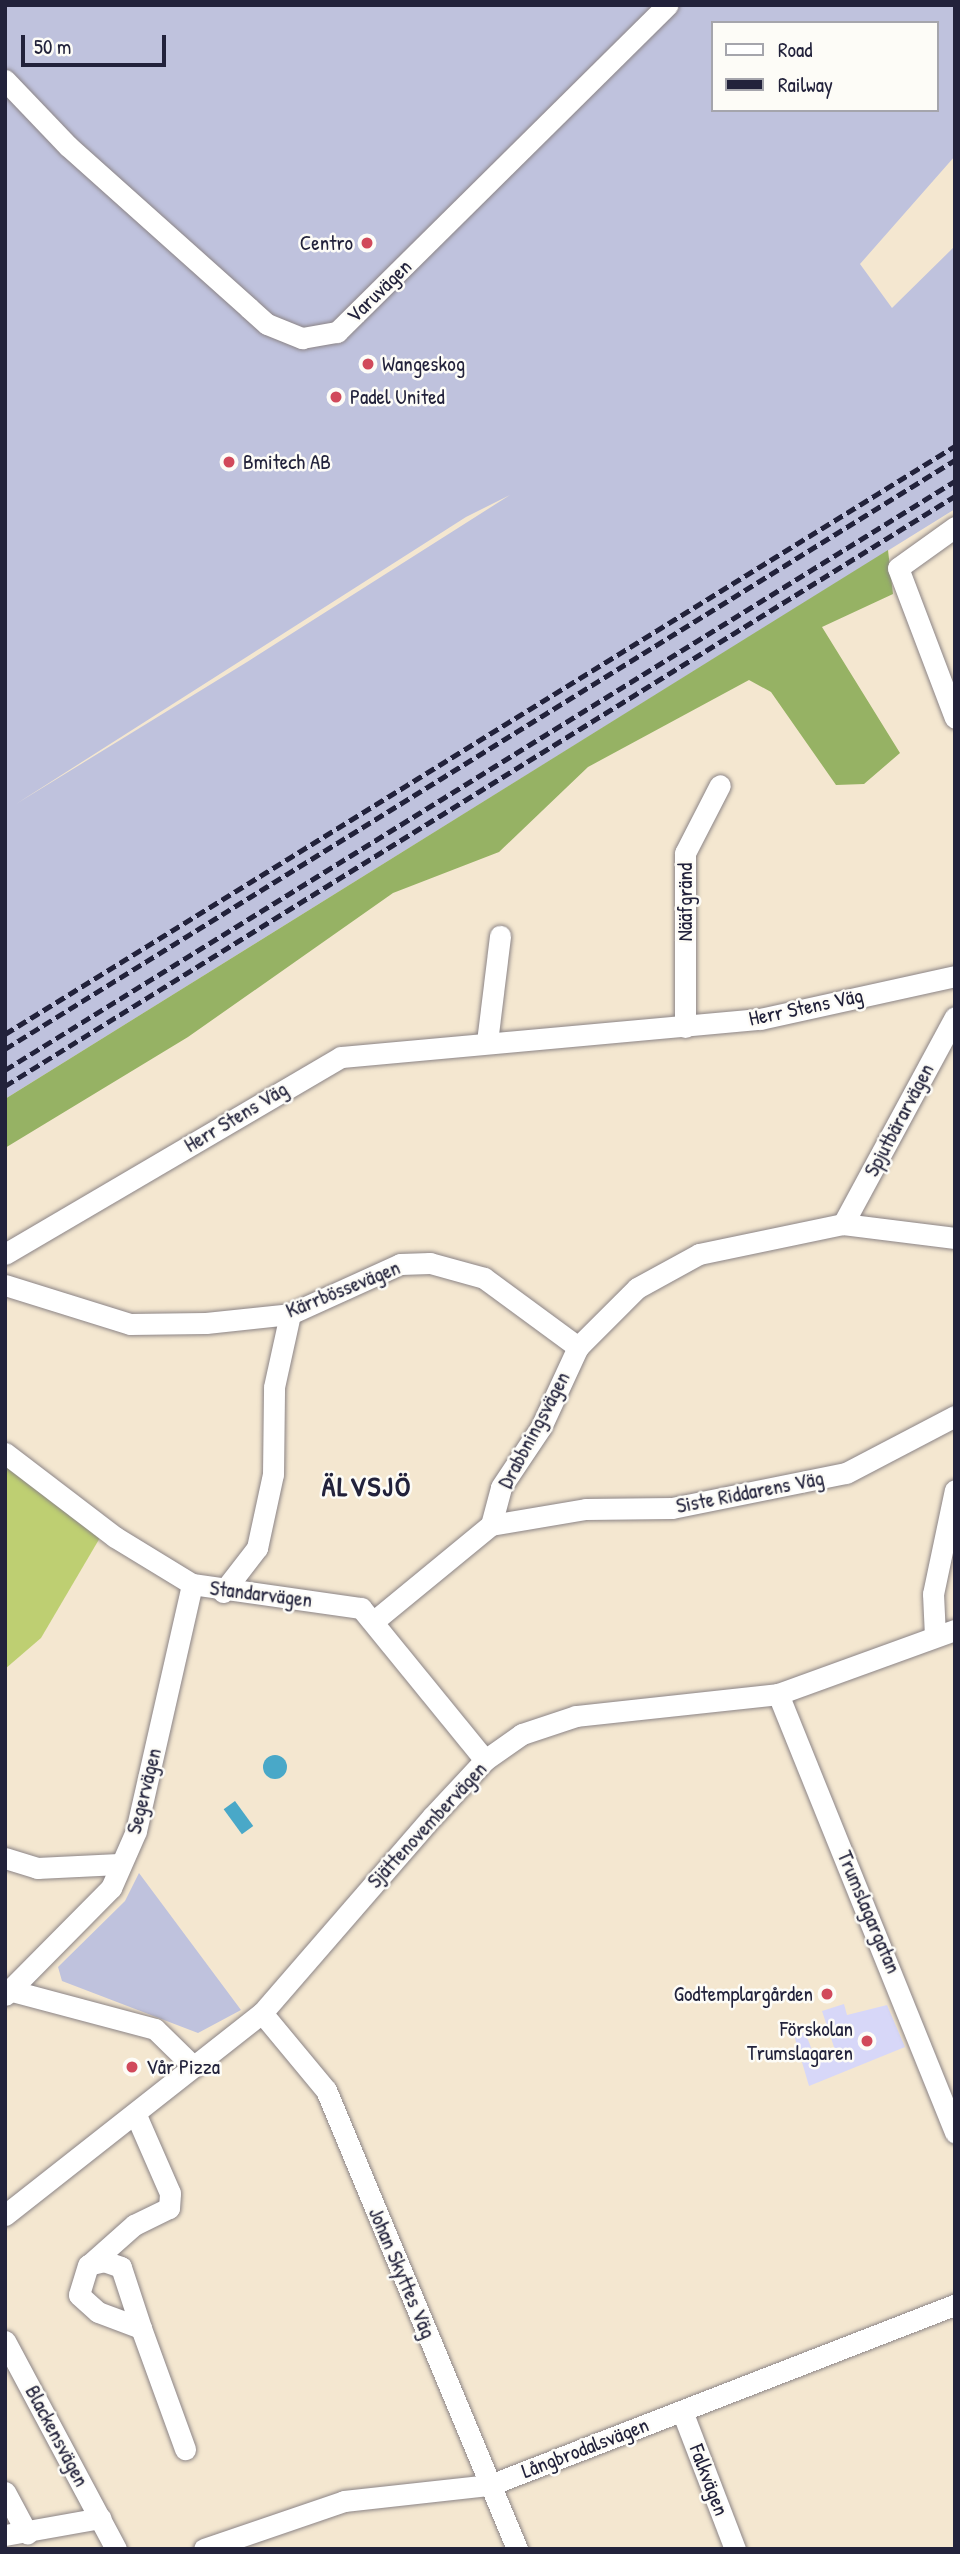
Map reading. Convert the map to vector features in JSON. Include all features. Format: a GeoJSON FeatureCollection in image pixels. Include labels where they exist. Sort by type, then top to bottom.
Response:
{"type":"FeatureCollection","features":[{"type":"Feature","properties":{"kind":"street","name":"Varuvägen"},"geometry":{"type":"LineString","coordinates":[[5,80],[68,146],[248,308],[302,338],[337,332],[668,5]]}},
{"type":"Feature","properties":{"kind":"street"},"geometry":{"type":"LineString","coordinates":[[955,527],[898,568],[955,718]]}},
{"type":"Feature","properties":{"kind":"street","name":"Nääfgränd"},"geometry":{"type":"LineString","coordinates":[[685,1027],[684,853],[720,785]]}},
{"type":"Feature","properties":{"kind":"street"},"geometry":{"type":"LineString","coordinates":[[487,1042],[500,936]]}},
{"type":"Feature","properties":{"kind":"street","name":"Herr Stens Väg"},"geometry":{"type":"LineString","coordinates":[[5,1254],[341,1057],[760,1019],[955,976]]}},
{"type":"Feature","properties":{"kind":"street","name":"Spjutbärarvägen"},"geometry":{"type":"LineString","coordinates":[[844,1224],[955,1017]]}},
{"type":"Feature","properties":{"kind":"street","name":"Drabbningsvägen"},"geometry":{"type":"LineString","coordinates":[[491,1525],[502,1486],[541,1427],[578,1347],[637,1288],[699,1254],[844,1224],[955,1238]]}},
{"type":"Feature","properties":{"kind":"street","name":"Kärrbössevägen"},"geometry":{"type":"LineString","coordinates":[[5,1286],[146,1326],[290,1314],[400,1264],[430,1263],[484,1278],[578,1347]]}},
{"type":"Feature","properties":{"kind":"street"},"geometry":{"type":"LineString","coordinates":[[223,1592],[257,1548],[273,1474],[274,1387],[290,1314]]}},
{"type":"Feature","properties":{"kind":"street","name":"Siste Riddarens Väg"},"geometry":{"type":"LineString","coordinates":[[491,1525],[586,1509],[699,1504],[832,1476],[955,1416]]}},
{"type":"Feature","properties":{"kind":"street","name":"Standarvägen"},"geometry":{"type":"LineString","coordinates":[[5,1453],[115,1537],[192,1584],[223,1592],[341,1603],[361,1608],[485,1760]]}},
{"type":"Feature","properties":{"kind":"street"},"geometry":{"type":"LineString","coordinates":[[945,1633],[933,1594],[955,1490]]}},
{"type":"Feature","properties":{"kind":"street"},"geometry":{"type":"LineString","coordinates":[[374,1622],[491,1525]]}},
{"type":"Feature","properties":{"kind":"street","name":"Segervägen"},"geometry":{"type":"LineString","coordinates":[[7,1992],[104,1897],[136,1831],[192,1584]]}},
{"type":"Feature","properties":{"kind":"street","name":"Sjättenovembervägen"},"geometry":{"type":"LineString","coordinates":[[5,2215],[262,2013],[485,1760],[522,1734],[576,1716],[778,1694],[945,1633]]}},
{"type":"Feature","properties":{"kind":"street","name":"Trumslagargatan"},"geometry":{"type":"LineString","coordinates":[[778,1694],[955,2133]]}},
{"type":"Feature","properties":{"kind":"street"},"geometry":{"type":"LineString","coordinates":[[5,1858],[37,1868],[119,1864]]}},
{"type":"Feature","properties":{"kind":"street"},"geometry":{"type":"LineString","coordinates":[[7,1992],[155,2029],[194,2067]]}},
{"type":"Feature","properties":{"kind":"street","name":"Johan Skyttes Väg"},"geometry":{"type":"LineString","coordinates":[[262,2013],[326,2090],[517,2549]]}},
{"type":"Feature","properties":{"kind":"street"},"geometry":{"type":"LineString","coordinates":[[135,2113],[170,2193],[169,2208],[134,2225],[88,2265],[79,2295],[86,2305],[141,2328]]}},
{"type":"Feature","properties":{"kind":"street"},"geometry":{"type":"LineString","coordinates":[[88,2265],[104,2261],[121,2267],[185,2449]]}},
{"type":"Feature","properties":{"kind":"street","name":"Långbrodalsvägen"},"geometry":{"type":"LineString","coordinates":[[204,2549],[344,2501],[490,2485],[955,2305]]}},
{"type":"Feature","properties":{"kind":"street","name":"Blackensvägen"},"geometry":{"type":"LineString","coordinates":[[8,2351],[116,2549]]}},
{"type":"Feature","properties":{"kind":"street","name":"Falkvägen"},"geometry":{"type":"LineString","coordinates":[[682,2411],[736,2549]]}},
{"type":"Feature","properties":{"kind":"street"},"geometry":{"type":"LineString","coordinates":[[5,2492],[27,2533]]}},
{"type":"Feature","properties":{"kind":"street"},"geometry":{"type":"LineString","coordinates":[[5,2535],[100,2518]]}},
{"type":"Feature","properties":{"kind":"shaded area"},"geometry":{"type":"Polygon","coordinates":[[[5,5],[955,5],[955,156],[860,264],[892,308],[955,246],[955,509],[5,1099],[5,5]],[[510,495],[466,517],[16,804],[247,662],[510,495]]]}},
{"type":"Feature","properties":{"kind":"shaded area"},"geometry":{"type":"Polygon","coordinates":[[[139,1873],[241,2010],[198,2033],[62,1981],[58,1967],[125,1901],[139,1873]]]}},
{"type":"Feature","properties":{"kind":"shaded area","name":"Förskolan Trumslagaren"},"geometry":{"type":"Polygon","coordinates":[[[844,2004],[847,2015],[887,2005],[905,2047],[809,2086],[794,2035],[805,2032],[816,2060],[835,2050],[822,2011],[844,2004]]]}},
{"type":"Feature","properties":{"kind":"green space"},"geometry":{"type":"Polygon","coordinates":[[[888,550],[893,594],[822,627],[900,753],[864,784],[836,785],[771,692],[749,680],[588,767],[499,852],[393,893],[188,1037],[5,1148],[5,1099],[888,550]]]}},
{"type":"Feature","properties":{"kind":"green space"},"geometry":{"type":"Polygon","coordinates":[[[5,1461],[101,1536],[41,1638],[5,1669],[5,1461]]]}},
{"type":"Feature","properties":{"kind":"water"},"geometry":{"type":"Polygon","coordinates":[[[275,1755],[286,1762],[287,1767],[280,1778],[275,1779],[264,1772],[263,1767],[270,1756],[275,1755]]]}},
{"type":"Feature","properties":{"kind":"water"},"geometry":{"type":"Polygon","coordinates":[[[235,1801],[253,1826],[242,1834],[224,1809],[235,1801]]]}},
{"type":"Feature","properties":{"kind":"railway"},"geometry":{"type":"LineString","coordinates":[[5,1034],[955,446]]}},
{"type":"Feature","properties":{"kind":"railway"},"geometry":{"type":"LineString","coordinates":[[5,1049],[955,460]]}},
{"type":"Feature","properties":{"kind":"railway"},"geometry":{"type":"LineString","coordinates":[[5,1070],[955,481]]}},
{"type":"Feature","properties":{"kind":"railway"},"geometry":{"type":"LineString","coordinates":[[5,1086],[955,496]]}},
{"type":"Feature","properties":{"kind":"place","name":"Centro"},"geometry":{"type":"Point","coordinates":[367,243]}},
{"type":"Feature","properties":{"kind":"place","name":"Wangeskog"},"geometry":{"type":"Point","coordinates":[368,364]}},
{"type":"Feature","properties":{"kind":"place","name":"Padel United"},"geometry":{"type":"Point","coordinates":[336,397]}},
{"type":"Feature","properties":{"kind":"place","name":"Bmitech AB"},"geometry":{"type":"Point","coordinates":[229,462]}},
{"type":"Feature","properties":{"kind":"place","name":"Godtemplargården"},"geometry":{"type":"Point","coordinates":[827,1994]}},
{"type":"Feature","properties":{"kind":"place","name":"Förskolan Trumslagaren"},"geometry":{"type":"Point","coordinates":[867,2041]}},
{"type":"Feature","properties":{"kind":"place","name":"Vår Pizza"},"geometry":{"type":"Point","coordinates":[132,2067]}},
{"type":"Feature","properties":{"kind":"district","name":"ÄLVSJÖ"},"geometry":{"type":"Point","coordinates":[367,1486]}}]}
